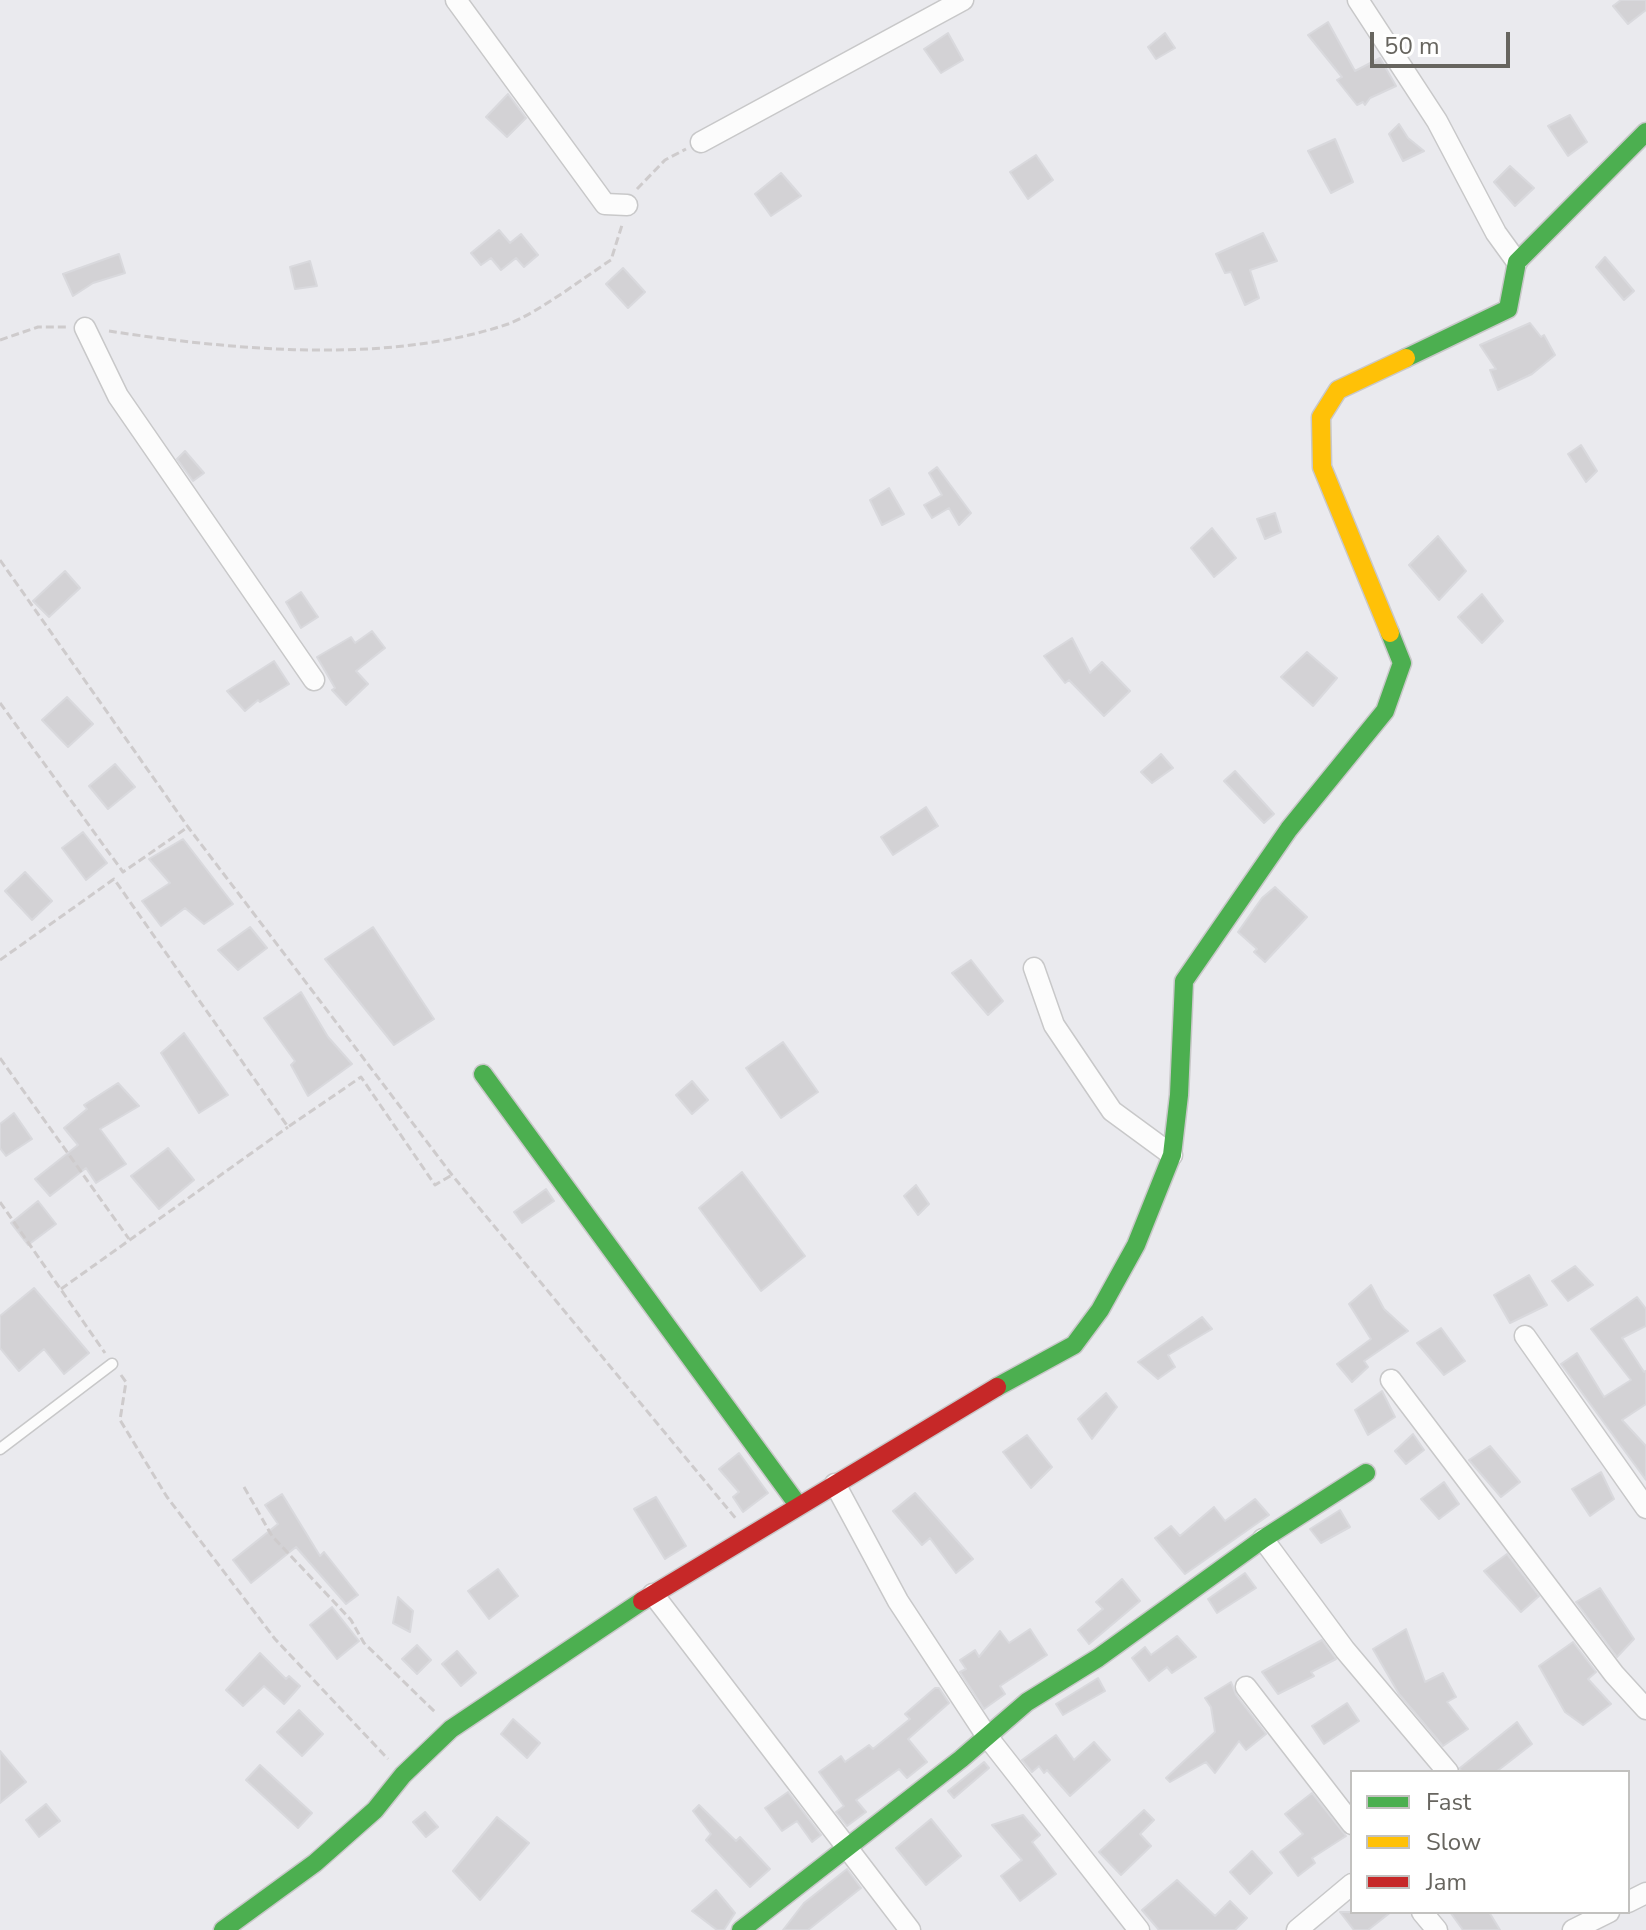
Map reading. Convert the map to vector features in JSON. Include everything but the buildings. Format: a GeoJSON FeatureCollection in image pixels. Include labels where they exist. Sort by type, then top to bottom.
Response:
{"type":"FeatureCollection","features":[{"type":"Feature","properties":{"kind":"street"},"geometry":{"type":"LineString","coordinates":[[456,0],[605,204],[627,205]]}},
{"type":"Feature","properties":{"kind":"street"},"geometry":{"type":"LineString","coordinates":[[701,142],[963,0]]}},
{"type":"Feature","properties":{"kind":"street"},"geometry":{"type":"LineString","coordinates":[[1358,0],[1437,121],[1496,233],[1517,262]]}},
{"type":"Feature","properties":{"kind":"street"},"geometry":{"type":"LineString","coordinates":[[223,1930],[315,1863],[375,1810],[403,1775],[451,1729],[653,1594],[722,1556],[750,1535],[958,1408],[1074,1345],[1100,1310],[1136,1245],[1172,1155],[1179,1095],[1184,981],[1289,829],[1385,711],[1402,663],[1322,467],[1321,417],[1338,390],[1508,309],[1517,262],[1646,132]]}},
{"type":"Feature","properties":{"kind":"street"},"geometry":{"type":"LineString","coordinates":[[85,328],[118,396],[314,680]]}},
{"type":"Feature","properties":{"kind":"street"},"geometry":{"type":"LineString","coordinates":[[1034,968],[1054,1025],[1112,1111],[1172,1155]]}},
{"type":"Feature","properties":{"kind":"street"},"geometry":{"type":"LineString","coordinates":[[483,1074],[798,1505]]}},
{"type":"Feature","properties":{"kind":"street"},"geometry":{"type":"LineString","coordinates":[[1525,1336],[1646,1508]]}},
{"type":"Feature","properties":{"kind":"street"},"geometry":{"type":"LineString","coordinates":[[1391,1380],[1614,1674],[1646,1709]]}},
{"type":"Feature","properties":{"kind":"street"},"geometry":{"type":"LineString","coordinates":[[741,1930],[1027,1702],[1098,1658],[1263,1539],[1366,1473]]}},
{"type":"Feature","properties":{"kind":"street"},"geometry":{"type":"LineString","coordinates":[[835,1484],[898,1601],[986,1735],[1139,1930]]}},
{"type":"Feature","properties":{"kind":"street"},"geometry":{"type":"LineString","coordinates":[[1263,1539],[1345,1650],[1446,1770]]}},
{"type":"Feature","properties":{"kind":"street"},"geometry":{"type":"LineString","coordinates":[[653,1594],[910,1930]]}},
{"type":"Feature","properties":{"kind":"street"},"geometry":{"type":"LineString","coordinates":[[1246,1687],[1350,1821]]}},
{"type":"Feature","properties":{"kind":"street"},"geometry":{"type":"LineString","coordinates":[[1297,1930],[1350,1886]]}},
{"type":"Feature","properties":{"kind":"street"},"geometry":{"type":"LineString","coordinates":[[1424,1914],[1437,1930]]}},
{"type":"Feature","properties":{"kind":"street"},"geometry":{"type":"LineString","coordinates":[[1573,1930],[1605,1914]]}},
{"type":"Feature","properties":{"kind":"lane"},"geometry":{"type":"LineString","coordinates":[[0,1449],[112,1364]]}},
{"type":"Feature","properties":{"kind":"path"},"geometry":{"type":"LineString","coordinates":[[0,340],[38,327],[85,328],[200,345],[260,349],[341,348],[446,341],[511,323],[611,260],[627,205],[641,181],[665,160],[701,142]]}},
{"type":"Feature","properties":{"kind":"path"},"geometry":{"type":"LineString","coordinates":[[0,560],[188,827],[452,1175],[750,1535]]}},
{"type":"Feature","properties":{"kind":"path"},"geometry":{"type":"LineString","coordinates":[[0,703],[123,872]]}},
{"type":"Feature","properties":{"kind":"path"},"geometry":{"type":"LineString","coordinates":[[0,960],[188,827]]}},
{"type":"Feature","properties":{"kind":"path"},"geometry":{"type":"LineString","coordinates":[[114,879],[288,1127]]}},
{"type":"Feature","properties":{"kind":"path"},"geometry":{"type":"LineString","coordinates":[[0,1058],[129,1239]]}},
{"type":"Feature","properties":{"kind":"path"},"geometry":{"type":"LineString","coordinates":[[61,1289],[361,1077],[435,1185],[452,1175]]}},
{"type":"Feature","properties":{"kind":"path"},"geometry":{"type":"LineString","coordinates":[[0,1202],[126,1382],[120,1420],[167,1497],[275,1639],[403,1775]]}},
{"type":"Feature","properties":{"kind":"path"},"geometry":{"type":"LineString","coordinates":[[244,1487],[272,1536],[351,1620],[364,1643],[451,1729]]}},
{"type":"Feature","properties":{"kind":"traffic: fast"},"geometry":{"type":"LineString","coordinates":[[1406,358],[1508,309],[1517,262],[1646,132]]}},
{"type":"Feature","properties":{"kind":"traffic: fast"},"geometry":{"type":"LineString","coordinates":[[997,1387],[1074,1345],[1100,1310],[1136,1245],[1172,1155],[1179,1095],[1184,981],[1289,829],[1385,711],[1402,663],[1390,633]]}},
{"type":"Feature","properties":{"kind":"traffic: fast"},"geometry":{"type":"LineString","coordinates":[[483,1074],[798,1505]]}},
{"type":"Feature","properties":{"kind":"traffic: fast"},"geometry":{"type":"LineString","coordinates":[[741,1930],[961,1759],[1027,1702],[1098,1658],[1263,1539],[1366,1473]]}},
{"type":"Feature","properties":{"kind":"traffic: fast"},"geometry":{"type":"LineString","coordinates":[[223,1930],[315,1863],[375,1810],[403,1775],[451,1729],[642,1601]]}},
{"type":"Feature","properties":{"kind":"traffic: slow"},"geometry":{"type":"LineString","coordinates":[[1390,633],[1322,467],[1321,417],[1338,390],[1406,358]]}},
{"type":"Feature","properties":{"kind":"traffic: jam"},"geometry":{"type":"LineString","coordinates":[[642,1601],[997,1387]]}}]}
